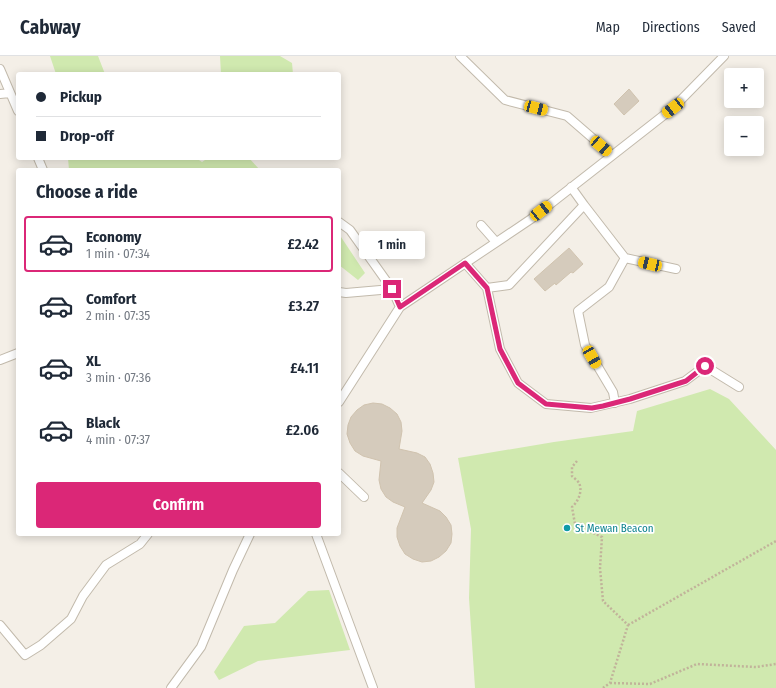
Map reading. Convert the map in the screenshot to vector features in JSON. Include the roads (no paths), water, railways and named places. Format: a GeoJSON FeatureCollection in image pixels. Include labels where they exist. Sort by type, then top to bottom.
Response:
{"type":"FeatureCollection","features":[{"type":"Feature","properties":{"kind":"lane"},"geometry":{"type":"LineString","coordinates":[[460,56],[505,100],[567,116],[612,155]]}},
{"type":"Feature","properties":{"kind":"lane"},"geometry":{"type":"LineString","coordinates":[[341,399],[400,307],[531,219],[673,108],[724,56]]}},
{"type":"Feature","properties":{"kind":"lane"},"geometry":{"type":"LineString","coordinates":[[0,69],[16,106]]}},
{"type":"Feature","properties":{"kind":"lane"},"geometry":{"type":"LineString","coordinates":[[0,94],[10,93]]}},
{"type":"Feature","properties":{"kind":"lane"},"geometry":{"type":"LineString","coordinates":[[571,187],[625,258],[676,269]]}},
{"type":"Feature","properties":{"kind":"lane"},"geometry":{"type":"LineString","coordinates":[[487,288],[509,285],[584,205]]}},
{"type":"Feature","properties":{"kind":"lane"},"geometry":{"type":"LineString","coordinates":[[341,223],[350,230],[392,289],[400,307]]}},
{"type":"Feature","properties":{"kind":"lane"},"geometry":{"type":"LineString","coordinates":[[481,225],[496,242]]}},
{"type":"Feature","properties":{"kind":"lane"},"geometry":{"type":"LineString","coordinates":[[614,403],[613,392],[585,345],[578,311],[609,287],[625,258]]}},
{"type":"Feature","properties":{"kind":"lane"},"geometry":{"type":"LineString","coordinates":[[465,263],[487,288],[500,349],[518,383],[546,404],[592,408],[614,403],[686,381],[705,366],[739,387]]}},
{"type":"Feature","properties":{"kind":"lane"},"geometry":{"type":"LineString","coordinates":[[341,292],[392,289]]}},
{"type":"Feature","properties":{"kind":"lane"},"geometry":{"type":"LineString","coordinates":[[0,360],[16,354]]}},
{"type":"Feature","properties":{"kind":"lane"},"geometry":{"type":"LineString","coordinates":[[341,475],[364,497]]}},
{"type":"Feature","properties":{"kind":"lane"},"geometry":{"type":"LineString","coordinates":[[0,625],[25,655],[41,645],[71,619],[83,596],[106,565],[140,544],[146,536]]}},
{"type":"Feature","properties":{"kind":"lane"},"geometry":{"type":"LineString","coordinates":[[172,688],[201,647],[233,570],[249,536]]}},
{"type":"Feature","properties":{"kind":"lane"},"geometry":{"type":"LineString","coordinates":[[317,536],[373,688]]}},
{"type":"Feature","properties":{"kind":"place","name":"St Mewan Beacon"},"geometry":{"type":"Point","coordinates":[567,528]}}]}
